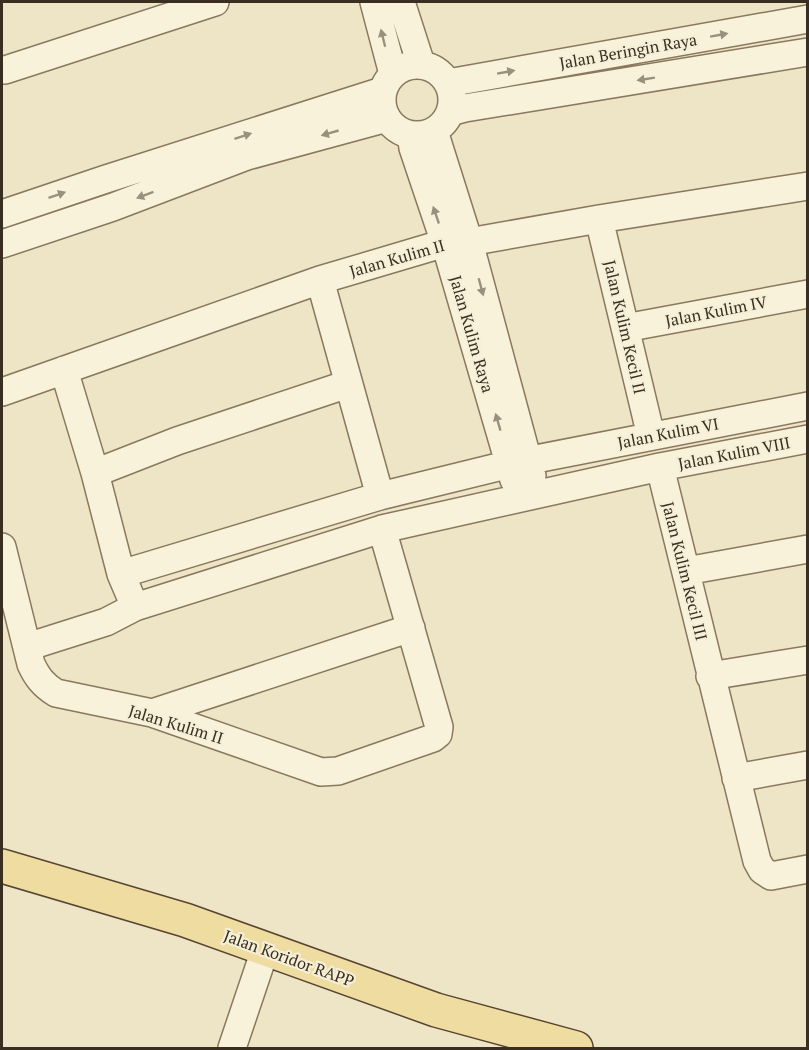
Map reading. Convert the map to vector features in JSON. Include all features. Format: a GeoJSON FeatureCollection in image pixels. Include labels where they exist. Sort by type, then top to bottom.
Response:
{"type":"FeatureCollection","features":[{"type":"Feature","properties":{"kind":"main road","name":"Jalan Koridor RAPP"},"geometry":{"type":"LineString","coordinates":[[2,866],[185,920],[436,1010],[576,1048]]}},
{"type":"Feature","properties":{"kind":"street"},"geometry":{"type":"LineString","coordinates":[[2,70],[215,2]]}},
{"type":"Feature","properties":{"kind":"street"},"geometry":{"type":"LineString","coordinates":[[2,214],[387,83],[405,65],[421,64],[437,70],[448,83],[453,97],[432,126],[396,128],[387,118],[382,105],[387,83],[374,2]]}},
{"type":"Feature","properties":{"kind":"street"},"geometry":{"type":"LineString","coordinates":[[401,2],[421,64]]}},
{"type":"Feature","properties":{"kind":"street","name":"Jalan Beringin Raya"},"geometry":{"type":"LineString","coordinates":[[448,83],[807,19]]}},
{"type":"Feature","properties":{"kind":"street","name":"Jalan Beringin Raya"},"geometry":{"type":"LineString","coordinates":[[432,126],[465,108],[807,52]]}},
{"type":"Feature","properties":{"kind":"street"},"geometry":{"type":"LineString","coordinates":[[2,244],[113,207],[247,156],[387,118]]}},
{"type":"Feature","properties":{"kind":"street","name":"Jalan Kulim Raya"},"geometry":{"type":"LineString","coordinates":[[432,126],[413,148],[457,243],[519,461],[527,497]]}},
{"type":"Feature","properties":{"kind":"street"},"geometry":{"type":"LineString","coordinates":[[106,179],[113,207]]}},
{"type":"Feature","properties":{"kind":"street","name":"Jalan Kulim II"},"geometry":{"type":"LineString","coordinates":[[2,392],[320,280],[457,243],[807,186]]}},
{"type":"Feature","properties":{"kind":"street","name":"Jalan Kulim Kecil II"},"geometry":{"type":"LineString","coordinates":[[599,219],[651,436]]}},
{"type":"Feature","properties":{"kind":"street"},"geometry":{"type":"LineString","coordinates":[[320,280],[380,496]]}},
{"type":"Feature","properties":{"kind":"street","name":"Jalan Kulim IV"},"geometry":{"type":"LineString","coordinates":[[625,328],[807,294]]}},
{"type":"Feature","properties":{"kind":"street"},"geometry":{"type":"LineString","coordinates":[[64,370],[95,473],[121,574],[135,607]]}},
{"type":"Feature","properties":{"kind":"street"},"geometry":{"type":"LineString","coordinates":[[95,473],[177,441],[348,384]]}},
{"type":"Feature","properties":{"kind":"street","name":"Jalan Kulim VI"},"geometry":{"type":"LineString","coordinates":[[121,574],[380,496],[519,461],[807,406]]}},
{"type":"Feature","properties":{"kind":"street","name":"Jalan Kulim VIII"},"geometry":{"type":"LineString","coordinates":[[27,647],[106,622],[135,607],[382,529],[660,467],[807,439]]}},
{"type":"Feature","properties":{"kind":"street","name":"Jalan Kulim Kecil III"},"geometry":{"type":"LineString","coordinates":[[660,467],[757,861],[762,870],[771,876],[807,870]]}},
{"type":"Feature","properties":{"kind":"street"},"geometry":{"type":"LineString","coordinates":[[152,713],[411,628],[382,529]]}},
{"type":"Feature","properties":{"kind":"street","name":"Jalan Kulim II"},"geometry":{"type":"LineString","coordinates":[[2,547],[36,674],[41,682],[56,693],[152,713],[321,772],[338,771],[433,738],[438,734],[411,628]]}},
{"type":"Feature","properties":{"kind":"street"},"geometry":{"type":"LineString","coordinates":[[686,571],[807,549]]}},
{"type":"Feature","properties":{"kind":"street"},"geometry":{"type":"LineString","coordinates":[[710,676],[807,660]]}},
{"type":"Feature","properties":{"kind":"street"},"geometry":{"type":"LineString","coordinates":[[736,778],[807,765]]}},
{"type":"Feature","properties":{"kind":"street"},"geometry":{"type":"LineString","coordinates":[[232,1048],[264,950]]}}]}
